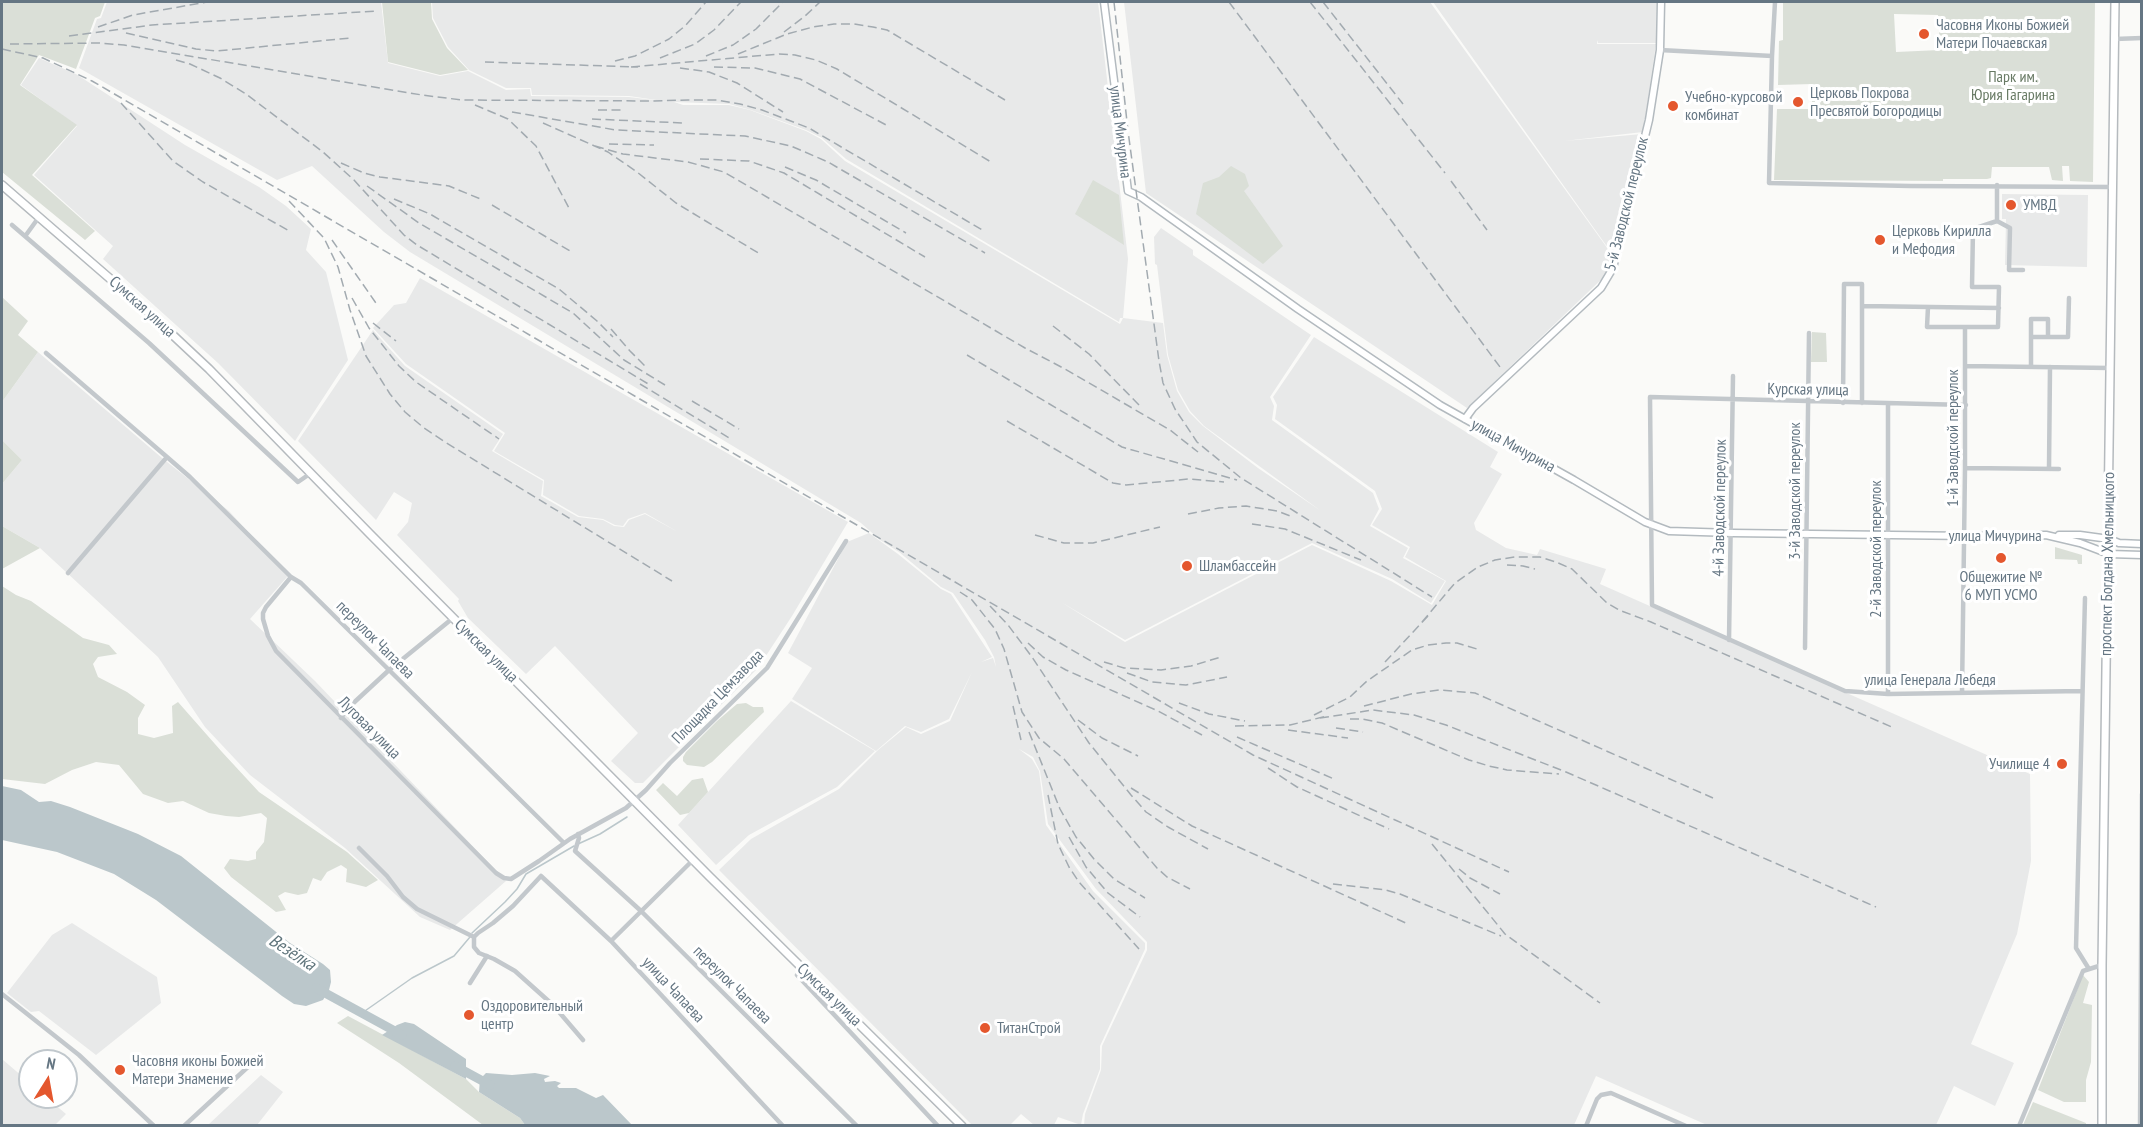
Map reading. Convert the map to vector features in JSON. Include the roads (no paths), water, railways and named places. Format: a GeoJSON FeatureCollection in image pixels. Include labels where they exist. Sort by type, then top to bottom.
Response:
{"type":"FeatureCollection","features":[{"type":"Feature","properties":{"kind":"main road","name":"проспект Богдана Хмельницкого"},"geometry":{"type":"LineString","coordinates":[[2102,1125],[2102,965],[2115,2]]}},
{"type":"Feature","properties":{"kind":"main road","name":"Сумская улица"},"geometry":{"type":"LineString","coordinates":[[2,185],[145,309],[209,369],[634,801],[900,1067],[962,1125]]}},
{"type":"Feature","properties":{"kind":"street","name":"улица Мичурина"},"geometry":{"type":"LineString","coordinates":[[1104,2],[1128,191],[1147,201],[1368,358],[1466,419],[1652,526],[1669,531],[1732,533],[2046,535],[2080,543],[2109,554],[2142,555]]}},
{"type":"Feature","properties":{"kind":"street","name":"5-й Заводской переулок"},"geometry":{"type":"LineString","coordinates":[[1466,419],[1473,408],[1600,288],[1613,268],[1649,120],[1660,50],[1661,2]]}},
{"type":"Feature","properties":{"kind":"street"},"geometry":{"type":"LineString","coordinates":[[1775,2],[1769,183],[2113,187]]}},
{"type":"Feature","properties":{"kind":"street"},"geometry":{"type":"LineString","coordinates":[[2115,39],[2142,38]]}},
{"type":"Feature","properties":{"kind":"street"},"geometry":{"type":"LineString","coordinates":[[1660,50],[1772,56]]}},
{"type":"Feature","properties":{"kind":"street"},"geometry":{"type":"LineString","coordinates":[[1997,185],[1997,221]]}},
{"type":"Feature","properties":{"kind":"street"},"geometry":{"type":"LineString","coordinates":[[26,235],[39,218]]}},
{"type":"Feature","properties":{"kind":"street"},"geometry":{"type":"LineString","coordinates":[[1928,307],[1927,327],[1998,327],[1999,287],[1972,287],[1973,229],[1997,221],[2010,228],[2009,270],[2023,270]]}},
{"type":"Feature","properties":{"kind":"street"},"geometry":{"type":"LineString","coordinates":[[12,225],[149,343],[298,483],[311,473]]}},
{"type":"Feature","properties":{"kind":"street"},"geometry":{"type":"LineString","coordinates":[[1843,403],[1844,284],[1862,284],[1862,403]]}},
{"type":"Feature","properties":{"kind":"street"},"geometry":{"type":"LineString","coordinates":[[2031,336],[2068,337],[2068,298]]}},
{"type":"Feature","properties":{"kind":"street"},"geometry":{"type":"LineString","coordinates":[[1863,306],[1999,308]]}},
{"type":"Feature","properties":{"kind":"street"},"geometry":{"type":"LineString","coordinates":[[2031,367],[2031,319],[2048,320],[2048,337]]}},
{"type":"Feature","properties":{"kind":"street","name":"1-й Заводской переулок"},"geometry":{"type":"LineString","coordinates":[[1962,693],[1965,327]]}},
{"type":"Feature","properties":{"kind":"street","name":"3-й Заводской переулок"},"geometry":{"type":"LineString","coordinates":[[1805,648],[1809,333]]}},
{"type":"Feature","properties":{"kind":"street","name":"переулок Чапаева"},"geometry":{"type":"LineString","coordinates":[[46,353],[190,477],[291,576],[301,583],[564,843]]}},
{"type":"Feature","properties":{"kind":"street"},"geometry":{"type":"LineString","coordinates":[[1965,366],[2110,368]]}},
{"type":"Feature","properties":{"kind":"street"},"geometry":{"type":"LineString","coordinates":[[2049,468],[2050,368]]}},
{"type":"Feature","properties":{"kind":"street","name":"4-й Заводской переулок"},"geometry":{"type":"LineString","coordinates":[[1730,640],[1733,376]]}},
{"type":"Feature","properties":{"kind":"street","name":"Курская улица"},"geometry":{"type":"LineString","coordinates":[[1652,526],[1650,397],[1966,405]]}},
{"type":"Feature","properties":{"kind":"street","name":"2-й Заводской переулок"},"geometry":{"type":"LineString","coordinates":[[1888,404],[1888,694]]}},
{"type":"Feature","properties":{"kind":"street"},"geometry":{"type":"LineString","coordinates":[[68,573],[167,457]]}},
{"type":"Feature","properties":{"kind":"street"},"geometry":{"type":"LineString","coordinates":[[1965,468],[2060,469]]}},
{"type":"Feature","properties":{"kind":"street","name":"улица Генерала Лебедя"},"geometry":{"type":"LineString","coordinates":[[1652,526],[1652,605],[1845,691],[1888,694],[2082,691]]}},
{"type":"Feature","properties":{"kind":"street"},"geometry":{"type":"LineString","coordinates":[[2046,535],[2080,535],[2109,539],[2119,543],[2142,544]]}},
{"type":"Feature","properties":{"kind":"street","name":"Площадка Цемзавода"},"geometry":{"type":"LineString","coordinates":[[511,879],[578,834],[626,808],[766,668],[846,541]]}},
{"type":"Feature","properties":{"kind":"street","name":"Луговая улица"},"geometry":{"type":"LineString","coordinates":[[291,576],[263,613],[268,636],[276,651],[496,873],[511,879]]}},
{"type":"Feature","properties":{"kind":"street"},"geometry":{"type":"LineString","coordinates":[[2085,598],[2076,948],[2089,969]]}},
{"type":"Feature","properties":{"kind":"street"},"geometry":{"type":"LineString","coordinates":[[342,718],[347,709],[388,671],[453,618]]}},
{"type":"Feature","properties":{"kind":"street"},"geometry":{"type":"LineString","coordinates":[[2140,1125],[2142,794]]}},
{"type":"Feature","properties":{"kind":"street","name":"переулок Чапаева"},"geometry":{"type":"LineString","coordinates":[[578,834],[576,851],[641,911],[857,1125]]}},
{"type":"Feature","properties":{"kind":"street"},"geometry":{"type":"LineString","coordinates":[[359,848],[387,876],[402,897],[417,909],[474,937]]}},
{"type":"Feature","properties":{"kind":"street"},"geometry":{"type":"LineString","coordinates":[[611,941],[693,860]]}},
{"type":"Feature","properties":{"kind":"street"},"geometry":{"type":"LineString","coordinates":[[474,937],[513,906],[541,876],[540,861]]}},
{"type":"Feature","properties":{"kind":"street","name":"улица Чапаева"},"geometry":{"type":"LineString","coordinates":[[541,876],[611,941],[783,1125]]}},
{"type":"Feature","properties":{"kind":"street"},"geometry":{"type":"LineString","coordinates":[[474,937],[474,947],[479,952],[515,971],[553,1005],[583,1040]]}},
{"type":"Feature","properties":{"kind":"street"},"geometry":{"type":"LineString","coordinates":[[470,983],[487,956]]}},
{"type":"Feature","properties":{"kind":"street"},"geometry":{"type":"LineString","coordinates":[[2019,1125],[2083,971],[2102,965]]}},
{"type":"Feature","properties":{"kind":"street"},"geometry":{"type":"LineString","coordinates":[[803,969],[797,975],[938,1125]]}},
{"type":"Feature","properties":{"kind":"street"},"geometry":{"type":"LineString","coordinates":[[2,994],[80,1055],[154,1125]]}},
{"type":"Feature","properties":{"kind":"street"},"geometry":{"type":"LineString","coordinates":[[184,1125],[250,1065]]}},
{"type":"Feature","properties":{"kind":"street"},"geometry":{"type":"LineString","coordinates":[[891,1076],[900,1067]]}},
{"type":"Feature","properties":{"kind":"street"},"geometry":{"type":"LineString","coordinates":[[1586,1125],[1597,1099],[1606,1093],[1611,1093],[1686,1125]]}},
{"type":"Feature","properties":{"kind":"water"},"geometry":{"type":"Polygon","coordinates":[[[2,786],[21,790],[39,802],[51,801],[70,807],[138,834],[181,856],[290,943],[330,970],[331,982],[323,1000],[306,1006],[294,1004],[156,900],[114,874],[57,852],[2,840],[2,786]]]}},
{"type":"Feature","properties":{"kind":"water"},"geometry":{"type":"Polygon","coordinates":[[[405,1022],[414,1024],[466,1059],[466,1079],[382,1035],[405,1022]]]}},
{"type":"Feature","properties":{"kind":"water"},"geometry":{"type":"Polygon","coordinates":[[[486,1073],[512,1075],[535,1073],[550,1076],[544,1079],[545,1082],[561,1083],[557,1086],[559,1088],[576,1088],[596,1098],[603,1095],[632,1125],[525,1125],[520,1118],[479,1092],[480,1079],[486,1073]]]}},
{"type":"Feature","properties":{"kind":"waterway"},"geometry":{"type":"LineString","coordinates":[[578,844],[600,834],[627,817]]}},
{"type":"Feature","properties":{"kind":"waterway"},"geometry":{"type":"LineString","coordinates":[[472,933],[517,889],[526,874],[574,846]]}},
{"type":"Feature","properties":{"kind":"waterway"},"geometry":{"type":"LineString","coordinates":[[362,1013],[412,978],[454,956],[470,937]]}},
{"type":"Feature","properties":{"kind":"waterway","name":"Везёлка"},"geometry":{"type":"LineString","coordinates":[[316,988],[402,1035]]}},
{"type":"Feature","properties":{"kind":"waterway","name":"Везёлка"},"geometry":{"type":"LineString","coordinates":[[455,1066],[490,1085]]}},
{"type":"Feature","properties":{"kind":"railway"},"geometry":{"type":"LineString","coordinates":[[98,27],[133,15],[207,2]]}},
{"type":"Feature","properties":{"kind":"railway"},"geometry":{"type":"LineString","coordinates":[[615,61],[635,56],[669,39],[685,26],[706,2]]}},
{"type":"Feature","properties":{"kind":"railway"},"geometry":{"type":"LineString","coordinates":[[660,58],[695,44],[714,30],[741,2]]}},
{"type":"Feature","properties":{"kind":"railway"},"geometry":{"type":"LineString","coordinates":[[706,56],[733,45],[756,29],[783,2]]}},
{"type":"Feature","properties":{"kind":"railway"},"geometry":{"type":"LineString","coordinates":[[784,32],[820,2]]}},
{"type":"Feature","properties":{"kind":"railway"},"geometry":{"type":"LineString","coordinates":[[1114,2],[1128,131],[1159,361],[1163,383],[1175,409],[1197,442],[1241,478],[1432,597]]}},
{"type":"Feature","properties":{"kind":"railway"},"geometry":{"type":"LineString","coordinates":[[1229,2],[1500,367]]}},
{"type":"Feature","properties":{"kind":"railway"},"geometry":{"type":"LineString","coordinates":[[1310,2],[1445,173]]}},
{"type":"Feature","properties":{"kind":"railway"},"geometry":{"type":"LineString","coordinates":[[1323,2],[1403,104]]}},
{"type":"Feature","properties":{"kind":"railway"},"geometry":{"type":"LineString","coordinates":[[69,36],[152,25],[376,11]]}},
{"type":"Feature","properties":{"kind":"railway"},"geometry":{"type":"LineString","coordinates":[[738,54],[787,34],[813,27],[834,24],[873,27],[887,30],[1005,100]]}},
{"type":"Feature","properties":{"kind":"railway"},"geometry":{"type":"LineString","coordinates":[[126,33],[196,49],[217,51],[350,38]]}},
{"type":"Feature","properties":{"kind":"railway"},"geometry":{"type":"LineString","coordinates":[[10,44],[124,45],[462,100],[717,100],[740,104],[809,128],[984,231]]}},
{"type":"Feature","properties":{"kind":"railway"},"geometry":{"type":"LineString","coordinates":[[2,49],[43,58],[92,81],[1253,755],[1509,872]]}},
{"type":"Feature","properties":{"kind":"railway"},"geometry":{"type":"LineString","coordinates":[[631,67],[779,54],[816,60],[837,69],[991,162]]}},
{"type":"Feature","properties":{"kind":"railway"},"geometry":{"type":"LineString","coordinates":[[176,60],[220,78],[246,94],[323,152],[354,180],[404,235],[417,245],[650,385]]}},
{"type":"Feature","properties":{"kind":"railway"},"geometry":{"type":"LineString","coordinates":[[485,62],[638,67]]}},
{"type":"Feature","properties":{"kind":"railway"},"geometry":{"type":"LineString","coordinates":[[714,67],[755,68],[800,79],[888,126]]}},
{"type":"Feature","properties":{"kind":"railway"},"geometry":{"type":"LineString","coordinates":[[680,68],[709,72],[737,83],[783,112]]}},
{"type":"Feature","properties":{"kind":"railway"},"geometry":{"type":"LineString","coordinates":[[121,103],[173,161],[203,182],[291,232]]}},
{"type":"Feature","properties":{"kind":"railway"},"geometry":{"type":"LineString","coordinates":[[475,105],[508,119],[536,146],[570,210]]}},
{"type":"Feature","properties":{"kind":"railway"},"geometry":{"type":"LineString","coordinates":[[598,110],[623,110]]}},
{"type":"Feature","properties":{"kind":"railway"},"geometry":{"type":"LineString","coordinates":[[512,112],[616,130],[745,136],[791,146],[828,162],[985,253]]}},
{"type":"Feature","properties":{"kind":"railway"},"geometry":{"type":"LineString","coordinates":[[592,119],[684,123]]}},
{"type":"Feature","properties":{"kind":"railway"},"geometry":{"type":"LineString","coordinates":[[543,123],[608,152],[676,203],[760,254]]}},
{"type":"Feature","properties":{"kind":"railway"},"geometry":{"type":"LineString","coordinates":[[609,144],[654,145]]}},
{"type":"Feature","properties":{"kind":"railway"},"geometry":{"type":"LineString","coordinates":[[595,146],[623,154],[688,162],[724,172],[1170,430],[1198,452]]}},
{"type":"Feature","properties":{"kind":"railway"},"geometry":{"type":"LineString","coordinates":[[700,159],[749,161],[784,173],[925,257]]}},
{"type":"Feature","properties":{"kind":"railway"},"geometry":{"type":"LineString","coordinates":[[341,163],[380,177],[449,186],[483,200]]}},
{"type":"Feature","properties":{"kind":"railway"},"geometry":{"type":"LineString","coordinates":[[785,167],[816,180],[906,233]]}},
{"type":"Feature","properties":{"kind":"railway"},"geometry":{"type":"LineString","coordinates":[[1451,181],[1487,230]]}},
{"type":"Feature","properties":{"kind":"railway"},"geometry":{"type":"LineString","coordinates":[[367,186],[419,223],[573,313],[624,360],[665,385]]}},
{"type":"Feature","properties":{"kind":"railway"},"geometry":{"type":"LineString","coordinates":[[394,199],[430,214],[559,289],[613,337]]}},
{"type":"Feature","properties":{"kind":"railway"},"geometry":{"type":"LineString","coordinates":[[289,201],[324,238],[338,267],[366,356],[390,394],[405,412],[445,442],[672,581]]}},
{"type":"Feature","properties":{"kind":"railway"},"geometry":{"type":"LineString","coordinates":[[492,205],[570,251]]}},
{"type":"Feature","properties":{"kind":"railway"},"geometry":{"type":"LineString","coordinates":[[332,240],[378,306]]}},
{"type":"Feature","properties":{"kind":"railway"},"geometry":{"type":"LineString","coordinates":[[352,298],[369,328],[399,366],[416,382],[499,439]]}},
{"type":"Feature","properties":{"kind":"railway"},"geometry":{"type":"LineString","coordinates":[[373,323],[396,341]]}},
{"type":"Feature","properties":{"kind":"railway"},"geometry":{"type":"LineString","coordinates":[[1053,326],[1089,354],[1142,408]]}},
{"type":"Feature","properties":{"kind":"railway"},"geometry":{"type":"LineString","coordinates":[[611,329],[645,366]]}},
{"type":"Feature","properties":{"kind":"railway"},"geometry":{"type":"LineString","coordinates":[[967,355],[1122,447],[1237,480]]}},
{"type":"Feature","properties":{"kind":"railway"},"geometry":{"type":"LineString","coordinates":[[640,384],[731,439]]}},
{"type":"Feature","properties":{"kind":"railway"},"geometry":{"type":"LineString","coordinates":[[692,401],[739,429]]}},
{"type":"Feature","properties":{"kind":"railway"},"geometry":{"type":"LineString","coordinates":[[1007,421],[1113,483],[1126,485],[1189,479],[1224,482]]}},
{"type":"Feature","properties":{"kind":"railway"},"geometry":{"type":"LineString","coordinates":[[1188,514],[1246,506],[1277,511],[1293,517]]}},
{"type":"Feature","properties":{"kind":"railway"},"geometry":{"type":"LineString","coordinates":[[1252,524],[1285,529],[1361,560]]}},
{"type":"Feature","properties":{"kind":"railway"},"geometry":{"type":"LineString","coordinates":[[1035,535],[1064,543],[1093,543],[1160,527]]}},
{"type":"Feature","properties":{"kind":"railway"},"geometry":{"type":"LineString","coordinates":[[1422,622],[1455,583],[1478,567],[1495,560],[1540,557],[1572,569],[1607,603],[1619,610],[1894,728]]}},
{"type":"Feature","properties":{"kind":"railway"},"geometry":{"type":"LineString","coordinates":[[1507,565],[1535,569]]}},
{"type":"Feature","properties":{"kind":"railway"},"geometry":{"type":"LineString","coordinates":[[960,592],[972,600],[995,629],[1004,649],[1022,712],[1039,738],[1064,759],[1157,868],[1167,877],[1190,889]]}},
{"type":"Feature","properties":{"kind":"railway"},"geometry":{"type":"LineString","coordinates":[[990,606],[1008,625],[1032,657],[1089,743],[1146,812],[1208,849]]}},
{"type":"Feature","properties":{"kind":"railway"},"geometry":{"type":"LineString","coordinates":[[1385,662],[1428,616]]}},
{"type":"Feature","properties":{"kind":"railway"},"geometry":{"type":"LineString","coordinates":[[1028,643],[1043,657],[1066,670],[1158,711],[1202,735]]}},
{"type":"Feature","properties":{"kind":"railway"},"geometry":{"type":"LineString","coordinates":[[1314,715],[1350,697],[1367,681],[1412,650],[1446,643],[1457,643],[1477,649]]}},
{"type":"Feature","properties":{"kind":"railway"},"geometry":{"type":"LineString","coordinates":[[1104,662],[1124,668],[1161,670],[1191,666],[1221,657]]}},
{"type":"Feature","properties":{"kind":"railway"},"geometry":{"type":"LineString","coordinates":[[1127,673],[1152,682],[1186,685],[1227,677]]}},
{"type":"Feature","properties":{"kind":"railway"},"geometry":{"type":"LineString","coordinates":[[1364,706],[1411,694],[1439,690],[1475,693],[1713,798]]}},
{"type":"Feature","properties":{"kind":"railway"},"geometry":{"type":"LineString","coordinates":[[1179,703],[1209,714],[1245,721]]}},
{"type":"Feature","properties":{"kind":"railway"},"geometry":{"type":"LineString","coordinates":[[1013,706],[1021,740]]}},
{"type":"Feature","properties":{"kind":"railway"},"geometry":{"type":"LineString","coordinates":[[1320,718],[1373,710],[1414,715],[1446,725],[1566,772],[1876,907]]}},
{"type":"Feature","properties":{"kind":"railway"},"geometry":{"type":"LineString","coordinates":[[1235,726],[1290,725],[1327,716]]}},
{"type":"Feature","properties":{"kind":"railway"},"geometry":{"type":"LineString","coordinates":[[1350,719],[1382,723],[1469,760],[1489,766],[1507,770],[1559,774]]}},
{"type":"Feature","properties":{"kind":"railway"},"geometry":{"type":"LineString","coordinates":[[1078,720],[1102,738],[1138,756]]}},
{"type":"Feature","properties":{"kind":"railway"},"geometry":{"type":"LineString","coordinates":[[1336,728],[1363,732]]}},
{"type":"Feature","properties":{"kind":"railway"},"geometry":{"type":"LineString","coordinates":[[1288,730],[1348,738]]}},
{"type":"Feature","properties":{"kind":"railway"},"geometry":{"type":"LineString","coordinates":[[1029,732],[1060,809],[1076,837],[1114,879],[1145,898]]}},
{"type":"Feature","properties":{"kind":"railway"},"geometry":{"type":"LineString","coordinates":[[1237,737],[1334,779]]}},
{"type":"Feature","properties":{"kind":"railway"},"geometry":{"type":"LineString","coordinates":[[1268,768],[1297,787],[1389,829]]}},
{"type":"Feature","properties":{"kind":"railway"},"geometry":{"type":"LineString","coordinates":[[1131,788],[1192,826],[1408,924]]}},
{"type":"Feature","properties":{"kind":"railway"},"geometry":{"type":"LineString","coordinates":[[1048,795],[1058,844],[1069,867],[1079,882],[1139,949]]}},
{"type":"Feature","properties":{"kind":"railway"},"geometry":{"type":"LineString","coordinates":[[1069,837],[1086,867],[1108,893],[1140,917]]}},
{"type":"Feature","properties":{"kind":"railway"},"geometry":{"type":"LineString","coordinates":[[1432,844],[1505,934],[1600,1003]]}},
{"type":"Feature","properties":{"kind":"railway"},"geometry":{"type":"LineString","coordinates":[[1459,869],[1470,878],[1500,894]]}},
{"type":"Feature","properties":{"kind":"railway"},"geometry":{"type":"LineString","coordinates":[[1333,884],[1386,890],[1400,894],[1501,936]]}},
{"type":"Feature","properties":{"kind":"place","name":"Часовня Иконы Божией Матери Почаевская"},"geometry":{"type":"Point","coordinates":[1924,34]}},
{"type":"Feature","properties":{"kind":"place","name":"Церковь Покрова Пресвятой Богородицы"},"geometry":{"type":"Point","coordinates":[1798,102]}},
{"type":"Feature","properties":{"kind":"place","name":"Учебно-курсовой комбинат"},"geometry":{"type":"Point","coordinates":[1673,106]}},
{"type":"Feature","properties":{"kind":"place","name":"УМВД"},"geometry":{"type":"Point","coordinates":[2011,205]}},
{"type":"Feature","properties":{"kind":"place","name":"Церковь Кирилла и Мефодия"},"geometry":{"type":"Point","coordinates":[1880,240]}},
{"type":"Feature","properties":{"kind":"place","name":"Общежитие № 6 МУП УСМО"},"geometry":{"type":"Point","coordinates":[2001,558]}},
{"type":"Feature","properties":{"kind":"place","name":"Шламбассейн"},"geometry":{"type":"Point","coordinates":[1187,566]}},
{"type":"Feature","properties":{"kind":"place","name":"Училище 4"},"geometry":{"type":"Point","coordinates":[2062,764]}},
{"type":"Feature","properties":{"kind":"place","name":"Оздоровительный центр"},"geometry":{"type":"Point","coordinates":[469,1015]}},
{"type":"Feature","properties":{"kind":"place","name":"ТитанСтрой"},"geometry":{"type":"Point","coordinates":[985,1028]}},
{"type":"Feature","properties":{"kind":"place","name":"Часовня иконы Божией Матери Знамение"},"geometry":{"type":"Point","coordinates":[120,1070]}},
{"type":"Feature","properties":{"kind":"park label","name":"Парк им. Юрия Гагарина"},"geometry":{"type":"Point","coordinates":[2013,86]}}]}
